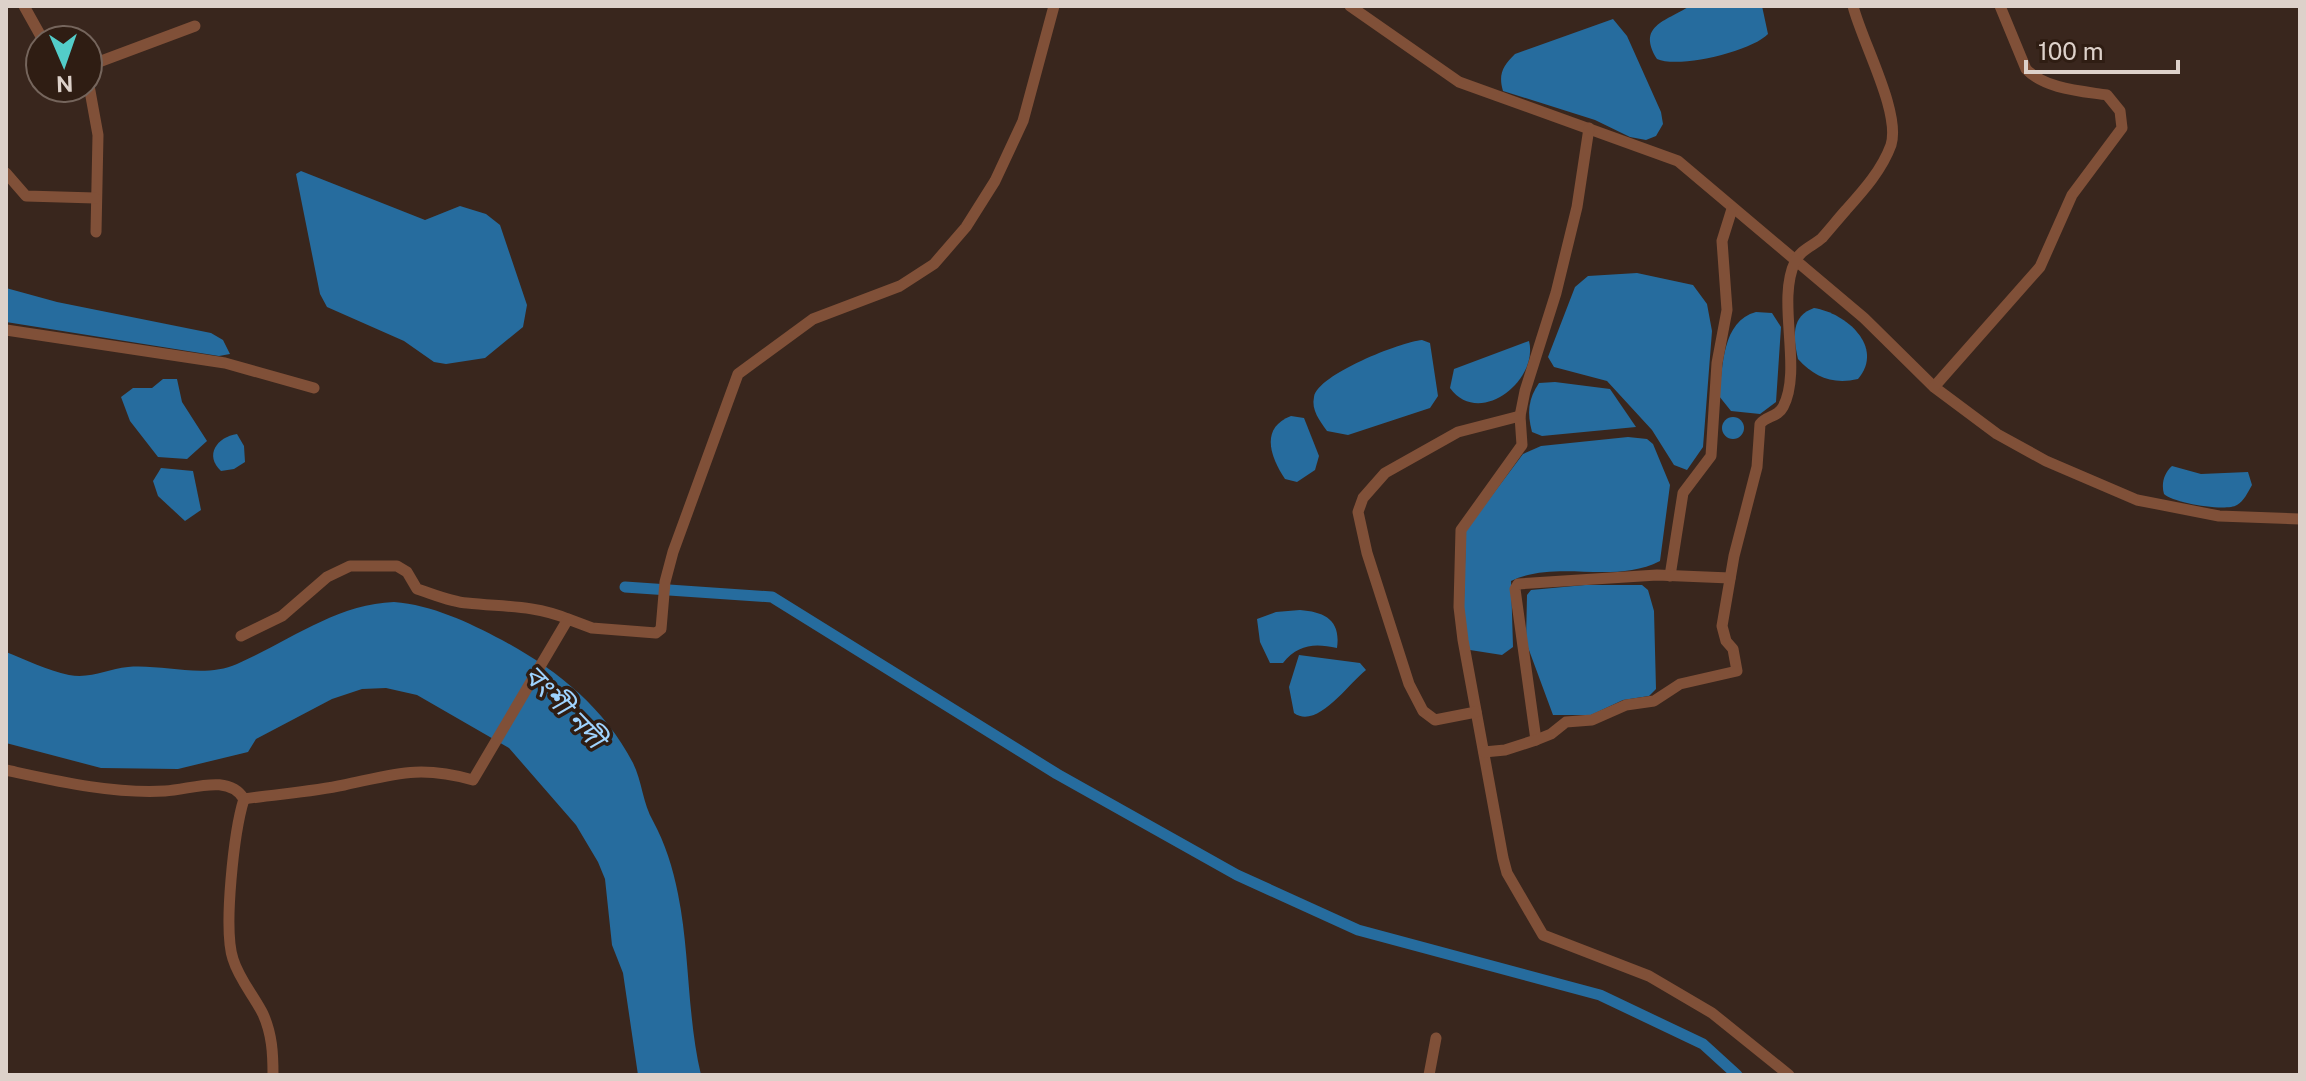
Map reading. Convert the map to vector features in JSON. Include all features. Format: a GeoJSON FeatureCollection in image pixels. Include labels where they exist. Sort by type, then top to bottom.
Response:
{"type":"FeatureCollection","features":[{"type":"Feature","properties":{"kind":"street"},"geometry":{"type":"LineString","coordinates":[[24,6],[34,24]]}},
{"type":"Feature","properties":{"kind":"street"},"geometry":{"type":"LineString","coordinates":[[241,636],[282,616],[327,577],[350,566],[397,566],[407,572],[417,589],[465,603],[538,607],[566,623],[656,633],[661,629],[665,582],[673,552],[738,374],[813,319],[900,286],[923,272],[934,264],[966,227],[995,181],[1023,121],[1054,6]]}},
{"type":"Feature","properties":{"kind":"street"},"geometry":{"type":"LineString","coordinates":[[1350,6],[1459,82],[1678,161],[1864,318],[1934,387],[1997,434],[2046,461],[2137,500],[2219,516],[2300,519]]}},
{"type":"Feature","properties":{"kind":"street"},"geometry":{"type":"LineString","coordinates":[[1484,752],[1505,750],[1536,740],[1551,734],[1566,722],[1592,720],[1626,705],[1660,698],[1663,692],[1680,684],[1737,671],[1733,649],[1726,641],[1722,626],[1730,578],[1757,467],[1760,424],[1782,410],[1785,400],[1789,366],[1789,292],[1795,261],[1819,241],[1863,191],[1880,168],[1892,143],[1892,113],[1861,38],[1853,6]]}},
{"type":"Feature","properties":{"kind":"street"},"geometry":{"type":"LineString","coordinates":[[1934,387],[2040,267],[2072,195],[2122,128],[2120,111],[2107,95],[2069,88],[2032,75],[2026,69],[2000,6]]}},
{"type":"Feature","properties":{"kind":"street"},"geometry":{"type":"LineString","coordinates":[[104,60],[195,26]]}},
{"type":"Feature","properties":{"kind":"street"},"geometry":{"type":"LineString","coordinates":[[92,104],[98,135],[96,232]]}},
{"type":"Feature","properties":{"kind":"street"},"geometry":{"type":"LineString","coordinates":[[1589,128],[1577,207],[1520,416],[1522,445],[1461,530],[1459,607],[1507,873],[1543,935],[1661,983],[1712,1013],[1789,1075]]}},
{"type":"Feature","properties":{"kind":"street"},"geometry":{"type":"LineString","coordinates":[[6,173],[26,196],[95,198]]}},
{"type":"Feature","properties":{"kind":"street"},"geometry":{"type":"LineString","coordinates":[[1670,576],[1683,493],[1711,456],[1716,378],[1727,310],[1722,241],[1732,209]]}},
{"type":"Feature","properties":{"kind":"street"},"geometry":{"type":"LineString","coordinates":[[6,330],[225,363],[314,388]]}},
{"type":"Feature","properties":{"kind":"street"},"geometry":{"type":"LineString","coordinates":[[1476,712],[1435,720],[1423,711],[1394,641],[1358,512],[1363,498],[1385,473],[1458,432],[1520,416]]}},
{"type":"Feature","properties":{"kind":"street"},"geometry":{"type":"LineString","coordinates":[[1536,740],[1515,589],[1518,584],[1670,576],[1730,578]]}},
{"type":"Feature","properties":{"kind":"street"},"geometry":{"type":"LineString","coordinates":[[244,799],[341,786],[399,771],[444,772],[473,780],[566,623]]}},
{"type":"Feature","properties":{"kind":"street"},"geometry":{"type":"LineString","coordinates":[[6,770],[137,791],[205,788],[225,783],[238,790],[244,799],[237,823],[227,934],[233,961],[263,1015],[272,1043],[273,1075]]}},
{"type":"Feature","properties":{"kind":"street"},"geometry":{"type":"LineString","coordinates":[[1429,1075],[1436,1038]]}},
{"type":"Feature","properties":{"kind":"water"},"geometry":{"type":"Polygon","coordinates":[[[1690,6],[1762,6],[1768,34],[1747,46],[1715,57],[1681,62],[1657,59],[1650,39],[1652,32],[1663,21],[1690,6]]]}},
{"type":"Feature","properties":{"kind":"water"},"geometry":{"type":"Polygon","coordinates":[[[1613,19],[1627,36],[1661,112],[1663,124],[1656,136],[1646,140],[1630,137],[1595,120],[1503,91],[1503,71],[1515,54],[1613,19]]]}},
{"type":"Feature","properties":{"kind":"water"},"geometry":{"type":"Polygon","coordinates":[[[301,171],[425,220],[460,206],[486,214],[500,225],[527,305],[523,327],[485,358],[446,364],[434,362],[404,341],[327,307],[320,294],[296,174],[301,171]]]}},
{"type":"Feature","properties":{"kind":"water"},"geometry":{"type":"Polygon","coordinates":[[[1637,273],[1693,285],[1707,304],[1712,331],[1703,447],[1687,470],[1674,465],[1652,430],[1607,381],[1554,367],[1548,357],[1575,287],[1588,276],[1637,273]]]}},
{"type":"Feature","properties":{"kind":"water"},"geometry":{"type":"Polygon","coordinates":[[[6,288],[57,302],[211,333],[223,340],[230,354],[219,356],[6,322],[6,288]]]}},
{"type":"Feature","properties":{"kind":"water"},"geometry":{"type":"Polygon","coordinates":[[[1814,308],[1838,317],[1858,333],[1867,355],[1858,379],[1840,381],[1825,378],[1798,359],[1796,328],[1801,316],[1814,308]]]}},
{"type":"Feature","properties":{"kind":"water"},"geometry":{"type":"Polygon","coordinates":[[[1756,312],[1772,313],[1781,327],[1776,402],[1760,414],[1731,411],[1719,396],[1726,346],[1736,325],[1756,312]]]}},
{"type":"Feature","properties":{"kind":"water"},"geometry":{"type":"Polygon","coordinates":[[[1422,340],[1430,343],[1438,396],[1430,408],[1348,435],[1327,431],[1314,406],[1314,397],[1319,388],[1344,369],[1422,340]]]}},
{"type":"Feature","properties":{"kind":"water"},"geometry":{"type":"Polygon","coordinates":[[[1529,341],[1530,356],[1525,371],[1504,394],[1476,403],[1462,399],[1450,388],[1454,369],[1529,341]]]}},
{"type":"Feature","properties":{"kind":"water"},"geometry":{"type":"Polygon","coordinates":[[[163,379],[177,379],[182,402],[207,441],[187,459],[158,457],[130,421],[121,397],[133,388],[152,388],[163,379]]]}},
{"type":"Feature","properties":{"kind":"water"},"geometry":{"type":"Polygon","coordinates":[[[1539,383],[1610,389],[1636,427],[1542,436],[1532,432],[1529,412],[1533,395],[1539,383]]]}},
{"type":"Feature","properties":{"kind":"water"},"geometry":{"type":"Polygon","coordinates":[[[1291,416],[1304,418],[1319,456],[1315,470],[1297,482],[1285,479],[1275,461],[1271,443],[1275,428],[1291,416]]]}},
{"type":"Feature","properties":{"kind":"water"},"geometry":{"type":"Polygon","coordinates":[[[1733,417],[1741,420],[1744,428],[1741,436],[1733,439],[1725,436],[1722,428],[1725,420],[1733,417]]]}},
{"type":"Feature","properties":{"kind":"water"},"geometry":{"type":"Polygon","coordinates":[[[237,434],[244,446],[245,462],[234,469],[221,471],[214,459],[215,448],[224,439],[237,434]]]}},
{"type":"Feature","properties":{"kind":"water"},"geometry":{"type":"Polygon","coordinates":[[[1628,437],[1647,439],[1653,444],[1670,485],[1660,561],[1624,571],[1548,572],[1511,581],[1513,647],[1502,655],[1470,650],[1463,634],[1466,530],[1523,454],[1541,446],[1628,437]]]}},
{"type":"Feature","properties":{"kind":"water"},"geometry":{"type":"Polygon","coordinates":[[[2172,466],[2201,474],[2248,472],[2252,485],[2242,501],[2231,507],[2188,503],[2164,494],[2164,479],[2172,466]]]}},
{"type":"Feature","properties":{"kind":"water"},"geometry":{"type":"Polygon","coordinates":[[[161,468],[193,471],[201,510],[185,521],[158,496],[153,481],[161,468]]]}},
{"type":"Feature","properties":{"kind":"water"},"geometry":{"type":"Polygon","coordinates":[[[1585,585],[1642,585],[1648,590],[1654,611],[1656,689],[1649,696],[1623,700],[1591,715],[1553,715],[1526,642],[1527,595],[1531,590],[1585,585]]]}},
{"type":"Feature","properties":{"kind":"water","name":"বংশী নদী"},"geometry":{"type":"Polygon","coordinates":[[[394,602],[450,615],[522,651],[577,691],[621,743],[636,770],[676,884],[701,1075],[638,1075],[623,973],[612,945],[605,879],[598,862],[576,825],[509,748],[417,695],[386,688],[362,689],[332,699],[256,739],[248,752],[178,769],[101,768],[6,743],[6,652],[77,676],[128,667],[211,670],[237,664],[352,609],[394,602]]]}},
{"type":"Feature","properties":{"kind":"water"},"geometry":{"type":"Polygon","coordinates":[[[1300,610],[1317,613],[1334,624],[1337,648],[1307,646],[1283,663],[1270,663],[1260,642],[1257,619],[1276,612],[1300,610]]]}},
{"type":"Feature","properties":{"kind":"water"},"geometry":{"type":"Polygon","coordinates":[[[1299,655],[1360,663],[1366,670],[1322,711],[1303,717],[1294,713],[1289,687],[1299,655]]]}},
{"type":"Feature","properties":{"kind":"waterway"},"geometry":{"type":"LineString","coordinates":[[625,587],[772,597],[1057,774],[1237,875],[1358,930],[1600,995],[1703,1044],[1737,1075]]}}]}
